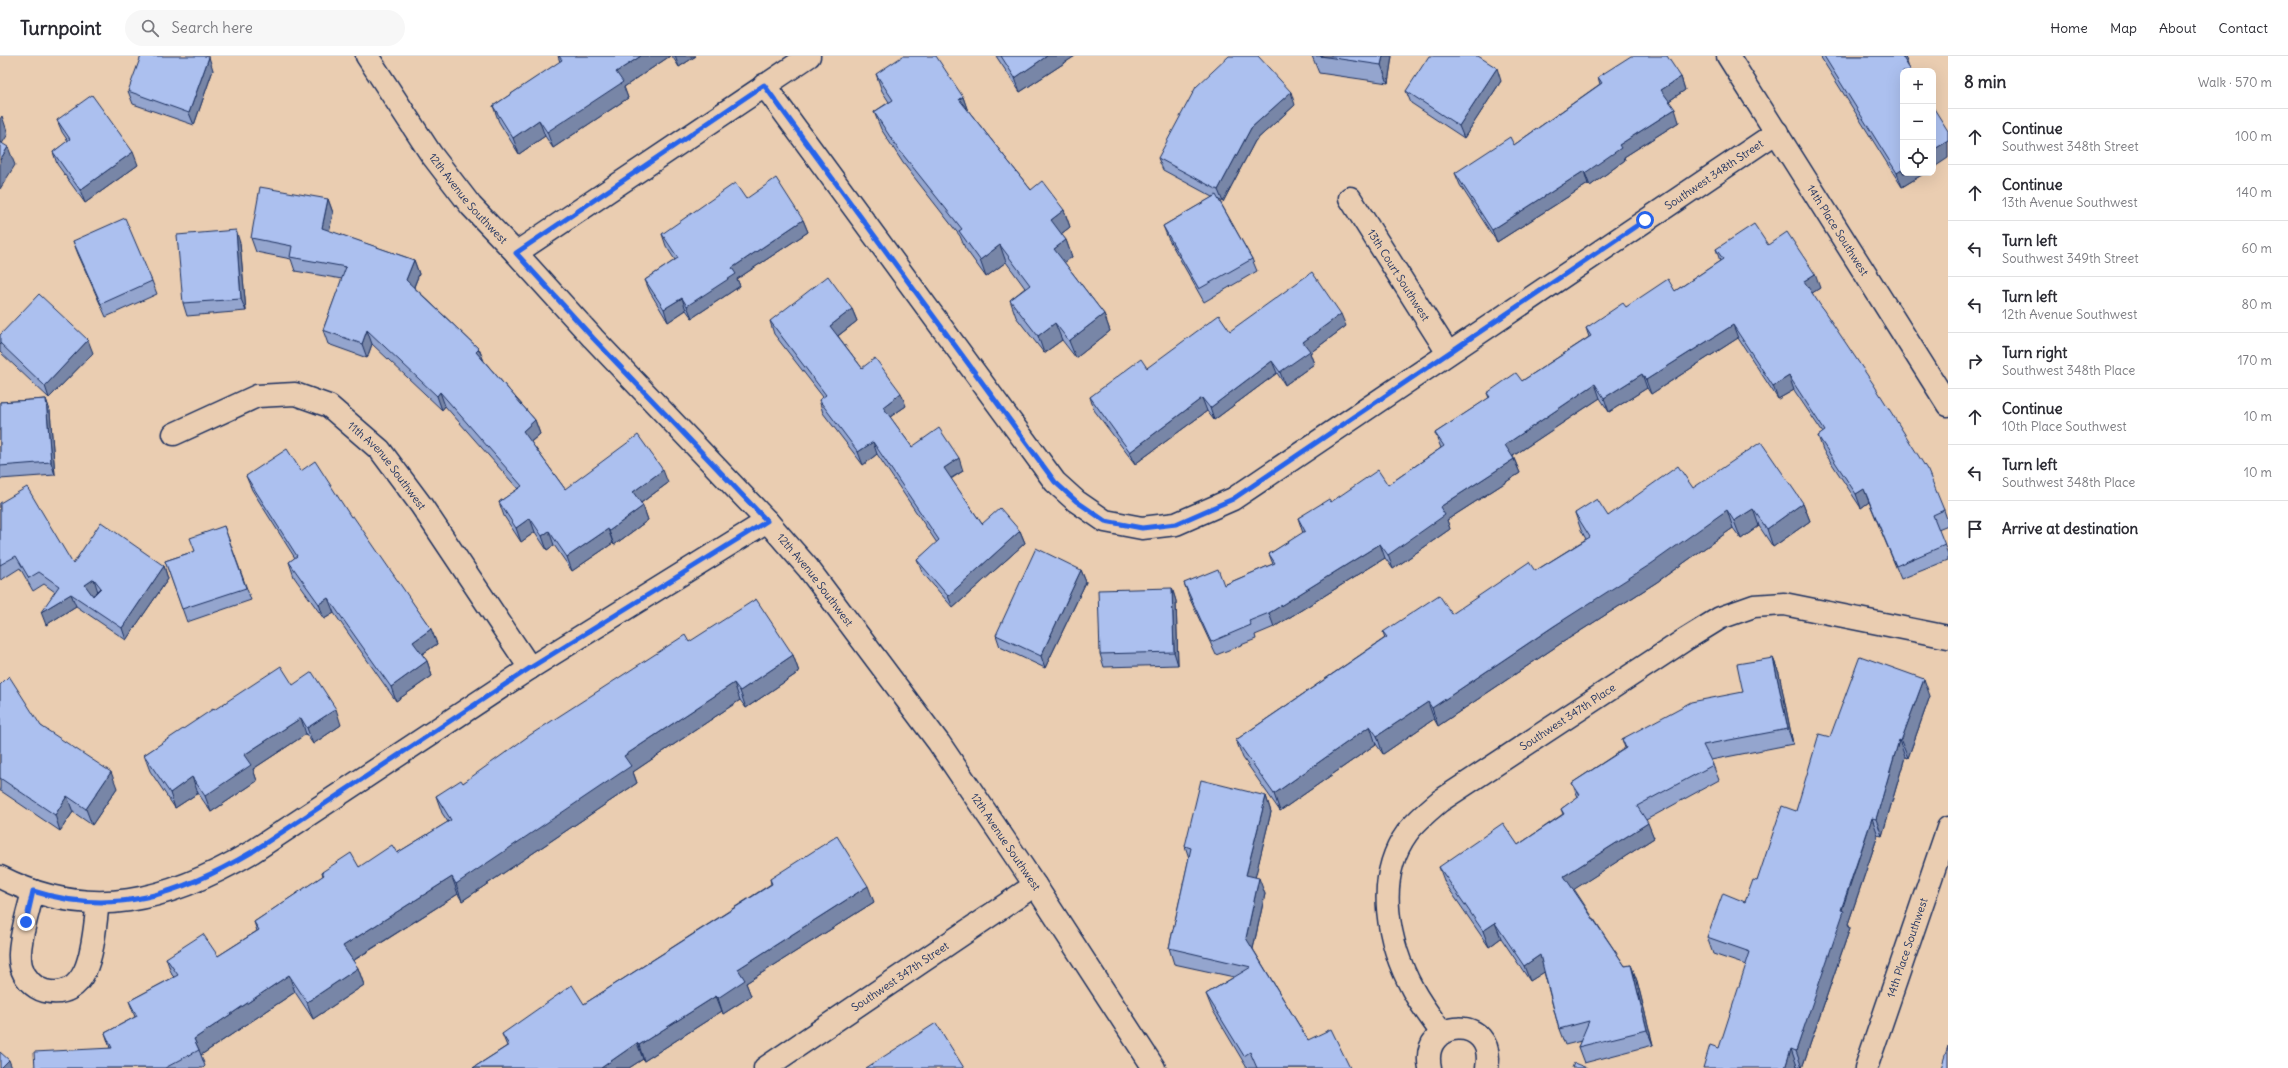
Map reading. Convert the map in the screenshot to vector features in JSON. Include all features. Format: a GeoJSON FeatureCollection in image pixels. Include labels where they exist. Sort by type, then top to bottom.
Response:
{"type":"FeatureCollection","features":[{"type":"Feature","properties":{"kind":"street","name":"12th Avenue Southwest"},"geometry":{"type":"LineString","coordinates":[[367,56],[431,154],[471,206],[593,338],[767,521],[808,568],[939,743],[1035,885],[1154,1068]]}},
{"type":"Feature","properties":{"kind":"street"},"geometry":{"type":"LineString","coordinates":[[516,253],[809,56]]}},
{"type":"Feature","properties":{"kind":"street","name":"14th Place Southwest"},"geometry":{"type":"LineString","coordinates":[[1728,56],[1948,405]]}},
{"type":"Feature","properties":{"kind":"street","name":"Southwest 348th Street"},"geometry":{"type":"LineString","coordinates":[[764,85],[1055,482],[1076,501],[1105,521],[1142,528],[1176,524],[1233,499],[1448,352],[1777,132]]}},
{"type":"Feature","properties":{"kind":"street","name":"13th Court Southwest"},"geometry":{"type":"LineString","coordinates":[[1350,198],[1448,352]]}},
{"type":"Feature","properties":{"kind":"street","name":"11th Avenue Southwest"},"geometry":{"type":"LineString","coordinates":[[174,434],[257,396],[295,394],[329,406],[380,450],[421,505],[530,668]]}},
{"type":"Feature","properties":{"kind":"street"},"geometry":{"type":"LineString","coordinates":[[0,877],[33,891],[60,899],[98,902],[143,898],[183,887],[219,871],[252,852],[530,668],[767,521]]}},
{"type":"Feature","properties":{"kind":"street","name":"Southwest 347th Place"},"geometry":{"type":"LineString","coordinates":[[1442,1033],[1413,990],[1399,961],[1390,932],[1388,906],[1390,878],[1396,855],[1407,834],[1423,816],[1440,801],[1686,639],[1720,618],[1754,606],[1784,604],[1948,637]]}},
{"type":"Feature","properties":{"kind":"street","name":"14th Place Southwest"},"geometry":{"type":"LineString","coordinates":[[1866,1068],[1948,828]]}},
{"type":"Feature","properties":{"kind":"street","name":"Southwest 347th Street"},"geometry":{"type":"LineString","coordinates":[[765,1068],[1035,885]]}},
{"type":"Feature","properties":{"kind":"street"},"geometry":{"type":"LineString","coordinates":[[33,891],[20,953],[20,965],[25,976],[34,985],[44,991],[56,992],[68,989],[78,983],[85,973],[98,902]]}},
{"type":"Feature","properties":{"kind":"street"},"geometry":{"type":"LineString","coordinates":[[1430,1068],[1430,1050],[1434,1040],[1442,1033],[1460,1028],[1477,1034],[1484,1041],[1488,1050],[1487,1068]]}},
{"type":"Feature","properties":{"kind":"building"},"geometry":{"type":"Polygon","coordinates":[[[141,56],[209,57],[189,113],[128,91],[141,56]]]}},
{"type":"Feature","properties":{"kind":"building"},"geometry":{"type":"Polygon","coordinates":[[[559,56],[641,56],[616,72],[623,82],[547,132],[539,120],[513,138],[493,106],[562,60],[559,56]]]}},
{"type":"Feature","properties":{"kind":"building"},"geometry":{"type":"Polygon","coordinates":[[[903,56],[936,56],[963,97],[959,99],[1031,190],[1042,181],[1064,210],[1051,220],[1066,240],[1054,249],[1104,314],[1069,341],[1055,323],[1038,336],[1010,300],[1030,285],[1000,245],[980,260],[959,231],[962,229],[896,146],[874,112],[893,100],[876,74],[903,56]]]}},
{"type":"Feature","properties":{"kind":"building"},"geometry":{"type":"Polygon","coordinates":[[[1001,56],[1047,56],[1015,78],[1001,56]]]}},
{"type":"Feature","properties":{"kind":"building"},"geometry":{"type":"Polygon","coordinates":[[[1229,56],[1258,56],[1291,92],[1251,128],[1218,190],[1158,158],[1196,87],[1229,56]]]}},
{"type":"Feature","properties":{"kind":"building"},"geometry":{"type":"Polygon","coordinates":[[[1320,56],[1383,56],[1381,65],[1320,56]]]}},
{"type":"Feature","properties":{"kind":"building"},"geometry":{"type":"Polygon","coordinates":[[[1429,56],[1478,56],[1497,68],[1459,126],[1406,91],[1429,56]]]}},
{"type":"Feature","properties":{"kind":"building"},"geometry":{"type":"Polygon","coordinates":[[[1631,56],[1667,56],[1681,77],[1661,90],[1675,109],[1619,145],[1621,148],[1585,173],[1584,171],[1492,230],[1455,173],[1510,137],[1514,145],[1602,83],[1598,77],[1631,56]]]}},
{"type":"Feature","properties":{"kind":"building"},"geometry":{"type":"Polygon","coordinates":[[[1824,56],[1902,56],[1909,68],[1900,68],[1900,171],[1897,173],[1824,56]]]}},
{"type":"Feature","properties":{"kind":"building"},"geometry":{"type":"Polygon","coordinates":[[[92,95],[133,152],[80,190],[53,152],[70,139],[57,120],[92,95]]]}},
{"type":"Feature","properties":{"kind":"building"},"geometry":{"type":"Polygon","coordinates":[[[1936,112],[1948,131],[1948,141],[1936,148],[1936,112]]]}},
{"type":"Feature","properties":{"kind":"building"},"geometry":{"type":"Polygon","coordinates":[[[0,142],[8,147],[0,160],[0,142]]]}},
{"type":"Feature","properties":{"kind":"building"},"geometry":{"type":"Polygon","coordinates":[[[776,178],[803,220],[732,268],[736,274],[687,306],[682,298],[664,309],[645,280],[678,258],[662,234],[735,183],[746,199],[776,178]]]}},
{"type":"Feature","properties":{"kind":"building"},"geometry":{"type":"Polygon","coordinates":[[[260,187],[328,199],[322,228],[414,260],[406,280],[479,349],[476,352],[535,420],[523,431],[565,489],[638,435],[663,470],[633,492],[643,506],[609,531],[608,529],[567,557],[549,531],[542,536],[530,518],[516,528],[499,502],[522,486],[440,392],[437,396],[367,330],[362,344],[323,330],[346,267],[290,257],[292,246],[251,238],[260,187]]]}},
{"type":"Feature","properties":{"kind":"building"},"geometry":{"type":"Polygon","coordinates":[[[1216,195],[1252,259],[1199,289],[1163,226],[1216,195]]]}},
{"type":"Feature","properties":{"kind":"building"},"geometry":{"type":"Polygon","coordinates":[[[125,218],[152,281],[101,304],[73,241],[125,218]]]}},
{"type":"Feature","properties":{"kind":"building"},"geometry":{"type":"Polygon","coordinates":[[[1754,224],[1768,245],[1787,232],[1815,274],[1804,281],[1874,385],[1928,471],[1944,510],[1933,515],[1945,545],[1896,566],[1864,489],[1856,494],[1818,436],[1825,431],[1789,376],[1773,386],[1733,325],[1646,380],[1642,374],[1604,398],[1595,384],[1505,445],[1514,459],[1440,507],[1445,515],[1388,555],[1380,544],[1269,613],[1249,621],[1251,625],[1211,642],[1184,583],[1218,569],[1224,585],[1275,563],[1269,554],[1305,531],[1298,518],[1329,499],[1331,502],[1378,470],[1388,485],[1444,446],[1435,433],[1490,397],[1487,393],[1516,373],[1522,381],[1591,336],[1586,328],[1623,303],[1626,307],[1668,279],[1675,291],[1723,259],[1716,249],[1754,224]]]}},
{"type":"Feature","properties":{"kind":"building"},"geometry":{"type":"Polygon","coordinates":[[[236,230],[241,299],[183,303],[177,235],[236,230]]]}},
{"type":"Feature","properties":{"kind":"building"},"geometry":{"type":"Polygon","coordinates":[[[1312,272],[1341,314],[1303,342],[1310,351],[1280,372],[1272,361],[1210,408],[1202,398],[1130,452],[1090,397],[1141,359],[1147,368],[1219,315],[1230,331],[1312,272]]]}},
{"type":"Feature","properties":{"kind":"building"},"geometry":{"type":"Polygon","coordinates":[[[828,276],[852,309],[830,326],[862,368],[875,358],[901,393],[883,407],[912,447],[939,428],[959,458],[944,468],[982,524],[1000,508],[1020,531],[948,596],[917,560],[939,540],[873,442],[858,452],[819,400],[826,395],[770,321],[828,276]]]}},
{"type":"Feature","properties":{"kind":"building"},"geometry":{"type":"Polygon","coordinates":[[[39,294],[88,340],[45,386],[0,343],[0,335],[39,294]]]}},
{"type":"Feature","properties":{"kind":"building"},"geometry":{"type":"Polygon","coordinates":[[[46,399],[51,462],[0,466],[0,402],[46,399]]]}},
{"type":"Feature","properties":{"kind":"building"},"geometry":{"type":"Polygon","coordinates":[[[1761,442],[1803,503],[1767,529],[1753,509],[1734,521],[1727,510],[1651,564],[1554,626],[1432,708],[1428,702],[1377,736],[1370,726],[1274,794],[1236,740],[1387,637],[1383,632],[1439,595],[1452,614],[1529,562],[1535,571],[1590,537],[1575,513],[1597,499],[1608,516],[1678,466],[1693,488],[1761,442]]]}},
{"type":"Feature","properties":{"kind":"building"},"geometry":{"type":"Polygon","coordinates":[[[287,449],[301,471],[315,461],[351,517],[353,516],[431,629],[413,642],[427,661],[391,687],[328,598],[319,604],[289,562],[297,556],[246,476],[287,449]]]}},
{"type":"Feature","properties":{"kind":"building"},"geometry":{"type":"Polygon","coordinates":[[[27,487],[73,564],[101,522],[164,566],[122,628],[71,594],[41,612],[59,586],[39,572],[29,578],[16,556],[0,565],[0,503],[27,487]],[[94,579],[85,585],[93,596],[101,588],[94,579]]]}},
{"type":"Feature","properties":{"kind":"building"},"geometry":{"type":"Polygon","coordinates":[[[224,526],[246,588],[182,609],[165,561],[195,551],[190,538],[224,526]]]}},
{"type":"Feature","properties":{"kind":"building"},"geometry":{"type":"Polygon","coordinates":[[[1036,548],[1081,570],[1041,656],[996,635],[1036,548]]]}},
{"type":"Feature","properties":{"kind":"building"},"geometry":{"type":"Polygon","coordinates":[[[1172,588],[1174,652],[1100,654],[1098,590],[1172,588]]]}},
{"type":"Feature","properties":{"kind":"building"},"geometry":{"type":"Polygon","coordinates":[[[756,599],[793,655],[740,691],[734,683],[624,756],[631,766],[456,884],[452,877],[343,946],[358,968],[307,1002],[289,975],[194,1039],[199,1050],[165,1068],[35,1068],[34,1052],[112,1048],[105,1033],[137,1016],[129,1001],[178,975],[166,958],[203,934],[218,956],[259,930],[254,922],[324,875],[322,872],[351,853],[359,867],[392,845],[397,853],[451,820],[436,796],[461,780],[463,783],[530,735],[685,635],[689,642],[756,599]]]}},
{"type":"Feature","properties":{"kind":"building"},"geometry":{"type":"Polygon","coordinates":[[[1860,656],[1924,679],[1901,741],[1899,740],[1876,819],[1872,818],[1841,910],[1844,911],[1796,1051],[1791,1049],[1785,1068],[1703,1068],[1710,1045],[1719,1048],[1750,952],[1707,937],[1723,893],[1745,902],[1753,880],[1757,881],[1782,806],[1796,811],[1819,734],[1830,737],[1860,656]]]}},
{"type":"Feature","properties":{"kind":"building"},"geometry":{"type":"Polygon","coordinates":[[[1773,658],[1788,729],[1703,745],[1713,765],[1637,806],[1648,823],[1564,876],[1625,966],[1631,965],[1647,1030],[1578,1047],[1589,1021],[1559,1029],[1540,955],[1524,966],[1495,923],[1483,931],[1439,867],[1503,823],[1518,845],[1564,814],[1561,809],[1580,795],[1572,783],[1626,748],[1622,739],[1691,702],[1743,692],[1737,664],[1773,658]]]}},
{"type":"Feature","properties":{"kind":"building"},"geometry":{"type":"Polygon","coordinates":[[[281,666],[293,685],[312,672],[336,709],[307,728],[301,718],[244,755],[251,765],[205,796],[192,777],[170,793],[144,755],[281,666]]]}},
{"type":"Feature","properties":{"kind":"building"},"geometry":{"type":"Polygon","coordinates":[[[9,676],[41,726],[111,772],[86,809],[67,796],[55,815],[0,778],[0,685],[9,676]]]}},
{"type":"Feature","properties":{"kind":"building"},"geometry":{"type":"Polygon","coordinates":[[[1201,780],[1266,796],[1246,875],[1259,878],[1246,938],[1308,1040],[1331,1029],[1350,1068],[1257,1068],[1250,1052],[1244,1056],[1206,994],[1251,967],[1169,948],[1191,848],[1185,846],[1201,780]]]}},
{"type":"Feature","properties":{"kind":"building"},"geometry":{"type":"Polygon","coordinates":[[[837,836],[868,886],[738,969],[745,980],[718,998],[716,996],[639,1045],[637,1043],[601,1068],[473,1068],[509,1045],[502,1034],[572,985],[584,1004],[772,884],[770,879],[837,836]]]}},
{"type":"Feature","properties":{"kind":"building"},"geometry":{"type":"Polygon","coordinates":[[[936,1023],[964,1068],[866,1068],[936,1023]]]}},
{"type":"Feature","properties":{"kind":"building"},"geometry":{"type":"Polygon","coordinates":[[[1948,1046],[1948,1068],[1941,1068],[1948,1046]]]}},
{"type":"Feature","properties":{"kind":"building"},"geometry":{"type":"Polygon","coordinates":[[[0,1052],[9,1060],[1,1068],[0,1068],[0,1052]]]}},
{"type":"Feature","properties":{"kind":"building"},"geometry":{"type":"Polygon","coordinates":[[[1574,1063],[1587,1068],[1572,1068],[1574,1063]]]}},
{"type":"Feature","properties":{"kind":"route"},"geometry":{"type":"LineString","coordinates":[[26,922],[33,891],[60,899],[102,903],[143,898],[183,887],[219,871],[252,852],[530,668],[767,521],[667,414],[593,338],[516,253],[764,85],[1055,482],[1076,501],[1105,521],[1142,528],[1176,524],[1233,499],[1645,220]]}}]}
